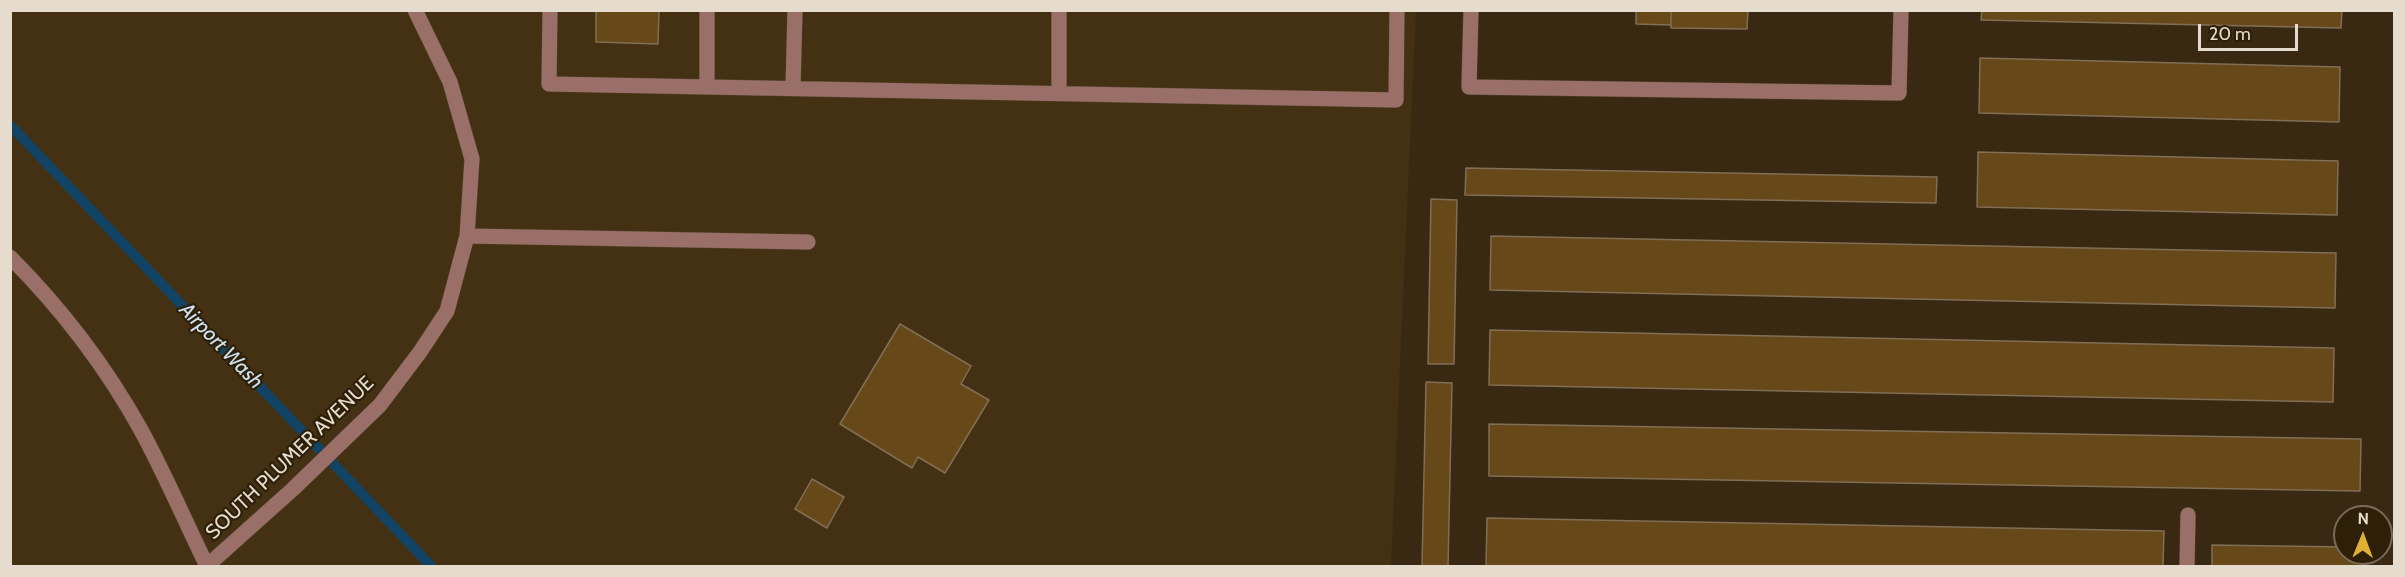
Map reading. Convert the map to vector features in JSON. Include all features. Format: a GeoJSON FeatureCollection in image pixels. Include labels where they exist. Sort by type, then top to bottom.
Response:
{"type":"FeatureCollection","features":[{"type":"Feature","properties":{"kind":"street","name":"SOUTH PLUMER AVENUE"},"geometry":{"type":"LineString","coordinates":[[207,566],[293,489],[380,405],[420,352],[447,311],[467,236],[472,159],[450,82],[415,10]]}},
{"type":"Feature","properties":{"kind":"street"},"geometry":{"type":"LineString","coordinates":[[550,10],[549,84],[1395,99],[1397,10]]}},
{"type":"Feature","properties":{"kind":"street"},"geometry":{"type":"LineString","coordinates":[[707,10],[707,86]]}},
{"type":"Feature","properties":{"kind":"street"},"geometry":{"type":"LineString","coordinates":[[793,88],[795,10]]}},
{"type":"Feature","properties":{"kind":"street"},"geometry":{"type":"LineString","coordinates":[[1059,10],[1059,92]]}},
{"type":"Feature","properties":{"kind":"street"},"geometry":{"type":"LineString","coordinates":[[1471,10],[1469,87],[1899,93],[1901,10]]}},
{"type":"Feature","properties":{"kind":"street"},"geometry":{"type":"LineString","coordinates":[[467,236],[808,242]]}},
{"type":"Feature","properties":{"kind":"street"},"geometry":{"type":"LineString","coordinates":[[10,257],[36,284],[96,358],[140,428],[207,566]]}},
{"type":"Feature","properties":{"kind":"street"},"geometry":{"type":"LineString","coordinates":[[2187,567],[2188,515]]}},
{"type":"Feature","properties":{"kind":"shaded area"},"geometry":{"type":"Polygon","coordinates":[[[10,11],[1416,11],[1391,566],[11,566],[10,11]]]}},
{"type":"Feature","properties":{"kind":"building"},"geometry":{"type":"Polygon","coordinates":[[[596,10],[659,10],[658,44],[596,42],[596,10]]]}},
{"type":"Feature","properties":{"kind":"building"},"geometry":{"type":"Polygon","coordinates":[[[1636,10],[1671,10],[1671,25],[1636,24],[1636,10]]]}},
{"type":"Feature","properties":{"kind":"building"},"geometry":{"type":"Polygon","coordinates":[[[1671,10],[1748,10],[1747,29],[1671,28],[1671,10]]]}},
{"type":"Feature","properties":{"kind":"building"},"geometry":{"type":"Polygon","coordinates":[[[1982,10],[2342,10],[2341,28],[1981,20],[1982,10]]]}},
{"type":"Feature","properties":{"kind":"building"},"geometry":{"type":"Polygon","coordinates":[[[1980,58],[2340,67],[2339,122],[1979,113],[1980,58]]]}},
{"type":"Feature","properties":{"kind":"building"},"geometry":{"type":"Polygon","coordinates":[[[1978,152],[2338,161],[2337,215],[1977,207],[1978,152]]]}},
{"type":"Feature","properties":{"kind":"building"},"geometry":{"type":"Polygon","coordinates":[[[1466,168],[1937,177],[1936,203],[1465,195],[1466,168]]]}},
{"type":"Feature","properties":{"kind":"building"},"geometry":{"type":"Polygon","coordinates":[[[1431,199],[1457,200],[1454,364],[1428,364],[1431,199]]]}},
{"type":"Feature","properties":{"kind":"building"},"geometry":{"type":"Polygon","coordinates":[[[1491,236],[2336,253],[2335,308],[1490,290],[1491,236]]]}},
{"type":"Feature","properties":{"kind":"building"},"geometry":{"type":"Polygon","coordinates":[[[900,324],[971,366],[961,384],[989,400],[945,473],[918,457],[912,468],[840,424],[900,324]]]}},
{"type":"Feature","properties":{"kind":"building"},"geometry":{"type":"Polygon","coordinates":[[[1490,330],[2334,348],[2333,402],[1489,385],[1490,330]]]}},
{"type":"Feature","properties":{"kind":"building"},"geometry":{"type":"Polygon","coordinates":[[[1426,382],[1452,383],[1448,566],[1422,566],[1426,382]]]}},
{"type":"Feature","properties":{"kind":"building"},"geometry":{"type":"Polygon","coordinates":[[[1489,424],[2361,439],[2360,491],[1489,476],[1489,424]]]}},
{"type":"Feature","properties":{"kind":"building"},"geometry":{"type":"Polygon","coordinates":[[[812,479],[844,497],[827,528],[795,509],[812,479]]]}},
{"type":"Feature","properties":{"kind":"building"},"geometry":{"type":"Polygon","coordinates":[[[1487,518],[2164,531],[2163,566],[1486,566],[1487,518]]]}},
{"type":"Feature","properties":{"kind":"building"},"geometry":{"type":"Polygon","coordinates":[[[2212,545],[2333,547],[2333,565],[2366,565],[2366,566],[2212,566],[2212,545]]]}},
{"type":"Feature","properties":{"kind":"waterway","name":"Airport Wash"},"geometry":{"type":"LineString","coordinates":[[10,125],[431,566]]}}]}
